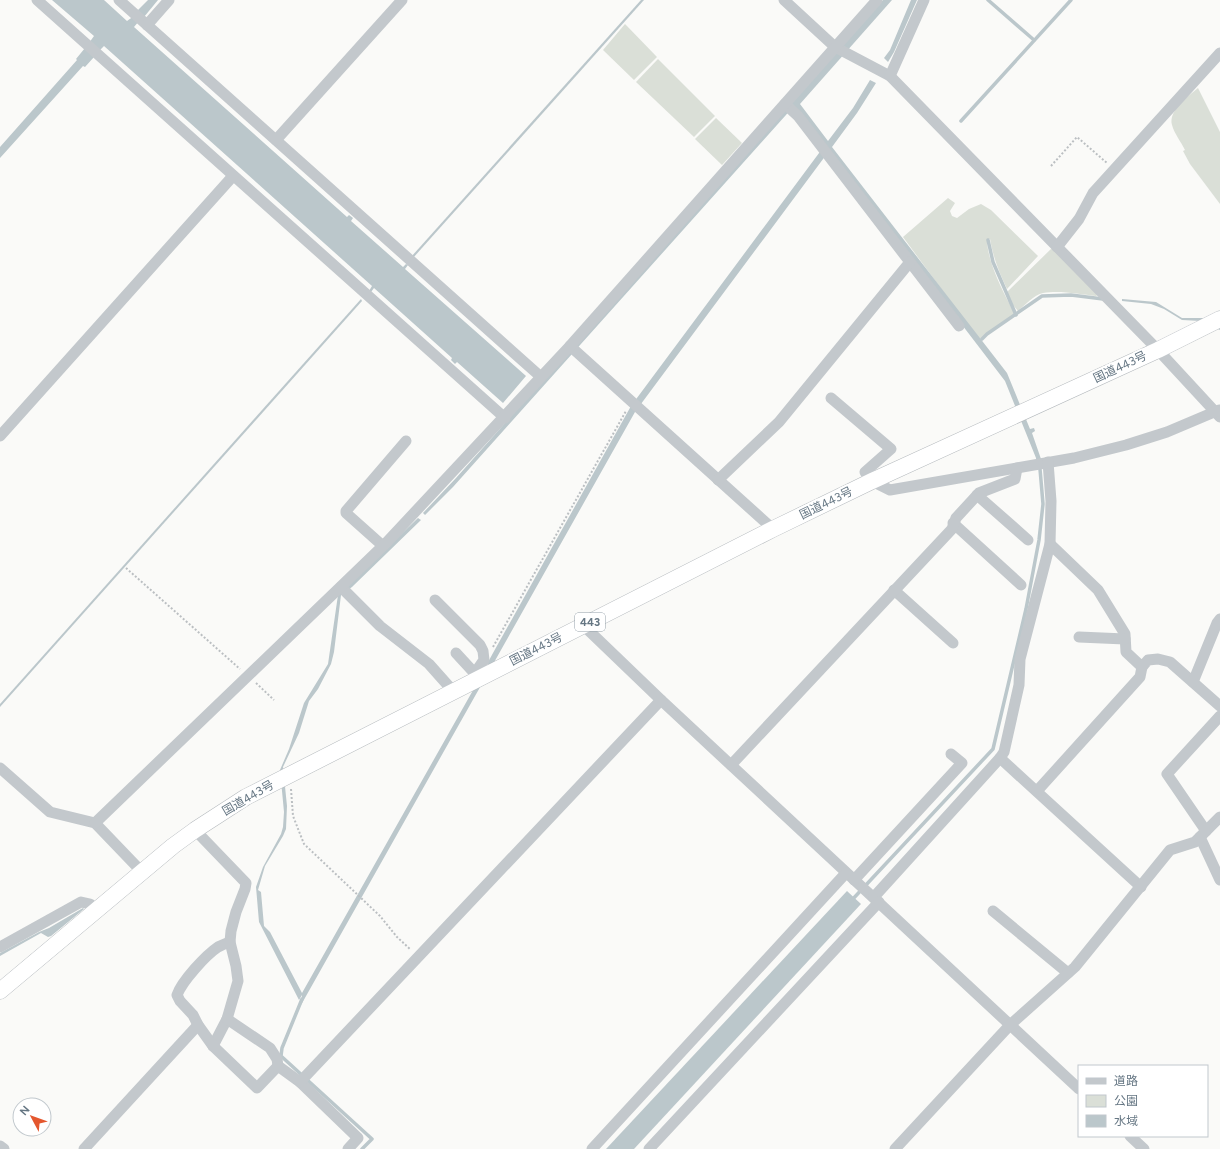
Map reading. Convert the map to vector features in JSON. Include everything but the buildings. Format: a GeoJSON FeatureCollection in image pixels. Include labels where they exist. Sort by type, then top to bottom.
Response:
{"type":"FeatureCollection","features":[{"type":"Feature","properties":{"kind":"highway","name":"国道443号"},"geometry":{"type":"LineString","coordinates":[[0,991],[142,872],[195,830],[246,797],[453,691],[477,676],[584,626],[773,529],[872,481],[1158,350],[1220,319]]}},
{"type":"Feature","properties":{"kind":"street"},"geometry":{"type":"LineString","coordinates":[[37,0],[504,418]]}},
{"type":"Feature","properties":{"kind":"street"},"geometry":{"type":"LineString","coordinates":[[119,0],[541,377]]}},
{"type":"Feature","properties":{"kind":"street"},"geometry":{"type":"LineString","coordinates":[[147,25],[170,0]]}},
{"type":"Feature","properties":{"kind":"street"},"geometry":{"type":"LineString","coordinates":[[276,140],[402,0]]}},
{"type":"Feature","properties":{"kind":"street"},"geometry":{"type":"LineString","coordinates":[[784,0],[835,47],[890,76],[1218,413],[1126,445],[1074,458],[890,490],[872,481],[866,472],[891,449],[831,398]]}},
{"type":"Feature","properties":{"kind":"street"},"geometry":{"type":"LineString","coordinates":[[95,823],[383,546],[570,346],[877,0]]}},
{"type":"Feature","properties":{"kind":"street"},"geometry":{"type":"LineString","coordinates":[[890,76],[924,0]]}},
{"type":"Feature","properties":{"kind":"street"},"geometry":{"type":"LineString","coordinates":[[1057,247],[1079,219],[1093,193],[1220,52]]}},
{"type":"Feature","properties":{"kind":"street"},"geometry":{"type":"LineString","coordinates":[[785,104],[798,116],[959,326]]}},
{"type":"Feature","properties":{"kind":"street"},"geometry":{"type":"LineString","coordinates":[[0,436],[233,176]]}},
{"type":"Feature","properties":{"kind":"street"},"geometry":{"type":"LineString","coordinates":[[718,480],[779,422],[910,262]]}},
{"type":"Feature","properties":{"kind":"street"},"geometry":{"type":"LineString","coordinates":[[570,346],[773,529]]}},
{"type":"Feature","properties":{"kind":"street"},"geometry":{"type":"LineString","coordinates":[[383,546],[346,513],[346,511],[406,441]]}},
{"type":"Feature","properties":{"kind":"street"},"geometry":{"type":"LineString","coordinates":[[649,1149],[876,900],[1004,752],[1018,685],[1020,659],[1050,544],[1051,501],[1048,462]]}},
{"type":"Feature","properties":{"kind":"street"},"geometry":{"type":"LineString","coordinates":[[731,765],[952,529],[956,518],[977,495],[1015,479],[1017,468]]}},
{"type":"Feature","properties":{"kind":"street"},"geometry":{"type":"LineString","coordinates":[[977,495],[1028,540]]}},
{"type":"Feature","properties":{"kind":"street"},"geometry":{"type":"LineString","coordinates":[[954,523],[1021,585]]}},
{"type":"Feature","properties":{"kind":"street"},"geometry":{"type":"LineString","coordinates":[[1050,544],[1098,590],[1125,634],[1126,652],[1142,667]]}},
{"type":"Feature","properties":{"kind":"street"},"geometry":{"type":"LineString","coordinates":[[340,587],[380,626],[429,664],[453,691]]}},
{"type":"Feature","properties":{"kind":"street"},"geometry":{"type":"LineString","coordinates":[[894,590],[953,643]]}},
{"type":"Feature","properties":{"kind":"street"},"geometry":{"type":"LineString","coordinates":[[435,600],[480,645],[483,651],[484,660],[477,676],[456,653]]}},
{"type":"Feature","properties":{"kind":"street"},"geometry":{"type":"LineString","coordinates":[[1193,682],[1220,619]]}},
{"type":"Feature","properties":{"kind":"street"},"geometry":{"type":"LineString","coordinates":[[584,626],[661,700],[1078,1087]]}},
{"type":"Feature","properties":{"kind":"street"},"geometry":{"type":"LineString","coordinates":[[1079,637],[1125,639]]}},
{"type":"Feature","properties":{"kind":"street"},"geometry":{"type":"LineString","coordinates":[[1037,791],[1140,677],[1142,667],[1148,660],[1158,659],[1170,662],[1220,706]]}},
{"type":"Feature","properties":{"kind":"street"},"geometry":{"type":"LineString","coordinates":[[300,1082],[661,700]]}},
{"type":"Feature","properties":{"kind":"street"},"geometry":{"type":"LineString","coordinates":[[1220,716],[1167,774],[1203,834],[1220,880]]}},
{"type":"Feature","properties":{"kind":"street"},"geometry":{"type":"LineString","coordinates":[[592,1149],[850,876],[962,763],[951,754]]}},
{"type":"Feature","properties":{"kind":"street"},"geometry":{"type":"LineString","coordinates":[[1000,758],[1141,887]]}},
{"type":"Feature","properties":{"kind":"street"},"geometry":{"type":"LineString","coordinates":[[0,768],[50,812],[95,823],[142,872]]}},
{"type":"Feature","properties":{"kind":"street"},"geometry":{"type":"LineString","coordinates":[[895,1149],[1010,1025],[1075,967],[1170,850],[1195,842],[1220,817]]}},
{"type":"Feature","properties":{"kind":"street"},"geometry":{"type":"LineString","coordinates":[[195,830],[246,883],[230,931],[230,942],[238,981],[227,1018],[213,1046]]}},
{"type":"Feature","properties":{"kind":"street"},"geometry":{"type":"LineString","coordinates":[[0,947],[81,902],[90,904],[97,910]]}},
{"type":"Feature","properties":{"kind":"street"},"geometry":{"type":"LineString","coordinates":[[993,911],[1068,973]]}},
{"type":"Feature","properties":{"kind":"street"},"geometry":{"type":"LineString","coordinates":[[230,942],[219,946],[206,956],[180,988],[177,995],[213,1046],[257,1088],[278,1066]]}},
{"type":"Feature","properties":{"kind":"street"},"geometry":{"type":"LineString","coordinates":[[227,1018],[270,1048],[277,1059],[278,1066],[300,1082],[358,1138],[348,1149]]}},
{"type":"Feature","properties":{"kind":"street"},"geometry":{"type":"LineString","coordinates":[[84,1149],[198,1025]]}},
{"type":"Feature","properties":{"kind":"street"},"geometry":{"type":"LineString","coordinates":[[1131,1137],[1144,1149]]}},
{"type":"Feature","properties":{"kind":"street"},"geometry":{"type":"LineString","coordinates":[[0,1146],[4,1149]]}},
{"type":"Feature","properties":{"kind":"path"},"geometry":{"type":"LineString","coordinates":[[1051,166],[1077,137],[1114,169]]}},
{"type":"Feature","properties":{"kind":"path"},"geometry":{"type":"LineString","coordinates":[[484,660],[592,473],[631,400]]}},
{"type":"Feature","properties":{"kind":"path"},"geometry":{"type":"LineString","coordinates":[[126,568],[274,700]]}},
{"type":"Feature","properties":{"kind":"path"},"geometry":{"type":"LineString","coordinates":[[290,774],[293,816],[304,844],[380,916],[397,937],[418,957]]}},
{"type":"Feature","properties":{"kind":"green space"},"geometry":{"type":"Polygon","coordinates":[[[625,24],[657,57],[634,80],[603,50],[625,24]]]}},
{"type":"Feature","properties":{"kind":"green space"},"geometry":{"type":"Polygon","coordinates":[[[658,59],[715,116],[694,137],[636,82],[658,59]]]}},
{"type":"Feature","properties":{"kind":"green space"},"geometry":{"type":"Polygon","coordinates":[[[1198,88],[1220,132],[1220,204],[1190,164],[1183,151],[1185,150],[1172,125],[1173,114],[1176,109],[1198,88]]]}},
{"type":"Feature","properties":{"kind":"green space"},"geometry":{"type":"Polygon","coordinates":[[[716,118],[742,143],[722,165],[695,139],[716,118]]]}},
{"type":"Feature","properties":{"kind":"green space"},"geometry":{"type":"Polygon","coordinates":[[[948,198],[955,203],[950,211],[952,216],[957,218],[969,209],[981,204],[991,210],[1038,256],[1007,289],[1001,277],[990,239],[987,239],[993,268],[1001,288],[1015,314],[979,340],[903,237],[948,198]]]}},
{"type":"Feature","properties":{"kind":"green space"},"geometry":{"type":"Polygon","coordinates":[[[1053,247],[1099,294],[1096,296],[1063,292],[1043,293],[1033,298],[1018,311],[1013,305],[1007,292],[1053,247]]]}},
{"type":"Feature","properties":{"kind":"water"},"geometry":{"type":"Polygon","coordinates":[[[52,0],[104,0],[127,21],[134,16],[139,21],[134,27],[347,217],[349,215],[353,218],[351,221],[403,267],[406,264],[408,265],[405,269],[526,376],[503,403],[457,362],[455,364],[451,360],[452,358],[374,288],[371,292],[369,291],[372,286],[104,46],[99,51],[89,43],[94,36],[52,0]]]}},
{"type":"Feature","properties":{"kind":"water"},"geometry":{"type":"Polygon","coordinates":[[[148,0],[158,0],[144,17],[137,11],[148,0]]]}},
{"type":"Feature","properties":{"kind":"water"},"geometry":{"type":"Polygon","coordinates":[[[641,0],[644,0],[413,258],[411,257],[641,0]]]}},
{"type":"Feature","properties":{"kind":"water"},"geometry":{"type":"Polygon","coordinates":[[[883,0],[892,0],[800,104],[828,141],[853,108],[870,80],[876,83],[857,113],[832,147],[1007,373],[1030,429],[1034,428],[1035,431],[1032,433],[1041,459],[1037,469],[1036,458],[1005,381],[829,151],[635,412],[301,1005],[302,995],[299,1000],[259,922],[256,887],[263,867],[281,834],[283,827],[284,812],[280,770],[289,749],[304,703],[328,664],[338,595],[418,518],[421,520],[352,587],[341,595],[334,652],[331,664],[318,689],[309,701],[299,733],[283,767],[287,806],[286,829],[265,866],[258,890],[261,892],[264,926],[270,932],[302,993],[485,669],[489,665],[487,664],[493,653],[631,406],[825,145],[794,106],[453,487],[425,515],[423,513],[456,478],[883,0]]]}},
{"type":"Feature","properties":{"kind":"water"},"geometry":{"type":"Polygon","coordinates":[[[911,0],[917,0],[888,62],[884,58],[890,50],[911,0]]]}},
{"type":"Feature","properties":{"kind":"water"},"geometry":{"type":"Polygon","coordinates":[[[85,48],[94,57],[85,67],[83,66],[0,158],[0,147],[77,60],[76,59],[85,48]]]}},
{"type":"Feature","properties":{"kind":"water"},"geometry":{"type":"Polygon","coordinates":[[[361,299],[362,301],[0,707],[0,704],[361,299]]]}},
{"type":"Feature","properties":{"kind":"water"},"geometry":{"type":"Polygon","coordinates":[[[1122,299],[1156,302],[1182,318],[1202,318],[1220,327],[1220,330],[1201,321],[1182,320],[1164,309],[1151,304],[1122,301],[1122,299]]]}},
{"type":"Feature","properties":{"kind":"water"},"geometry":{"type":"Polygon","coordinates":[[[847,891],[861,904],[634,1149],[606,1149],[847,891]]]}},
{"type":"Feature","properties":{"kind":"water"},"geometry":{"type":"Polygon","coordinates":[[[83,908],[84,909],[51,936],[48,937],[41,933],[0,956],[0,953],[49,928],[83,908]]]}},
{"type":"Feature","properties":{"kind":"waterway"},"geometry":{"type":"LineString","coordinates":[[988,0],[1034,40]]}},
{"type":"Feature","properties":{"kind":"waterway"},"geometry":{"type":"LineString","coordinates":[[961,121],[1071,0]]}},
{"type":"Feature","properties":{"kind":"waterway"},"geometry":{"type":"LineString","coordinates":[[988,240],[993,262],[1016,315]]}},
{"type":"Feature","properties":{"kind":"waterway"},"geometry":{"type":"LineString","coordinates":[[982,339],[1042,296],[1071,295],[1103,299]]}},
{"type":"Feature","properties":{"kind":"waterway"},"geometry":{"type":"LineString","coordinates":[[851,901],[993,749],[1026,609],[1039,540],[1043,504],[1040,469]]}},
{"type":"Feature","properties":{"kind":"waterway"},"geometry":{"type":"LineString","coordinates":[[302,999],[282,1048],[281,1056],[372,1139],[362,1149]]}}]}
